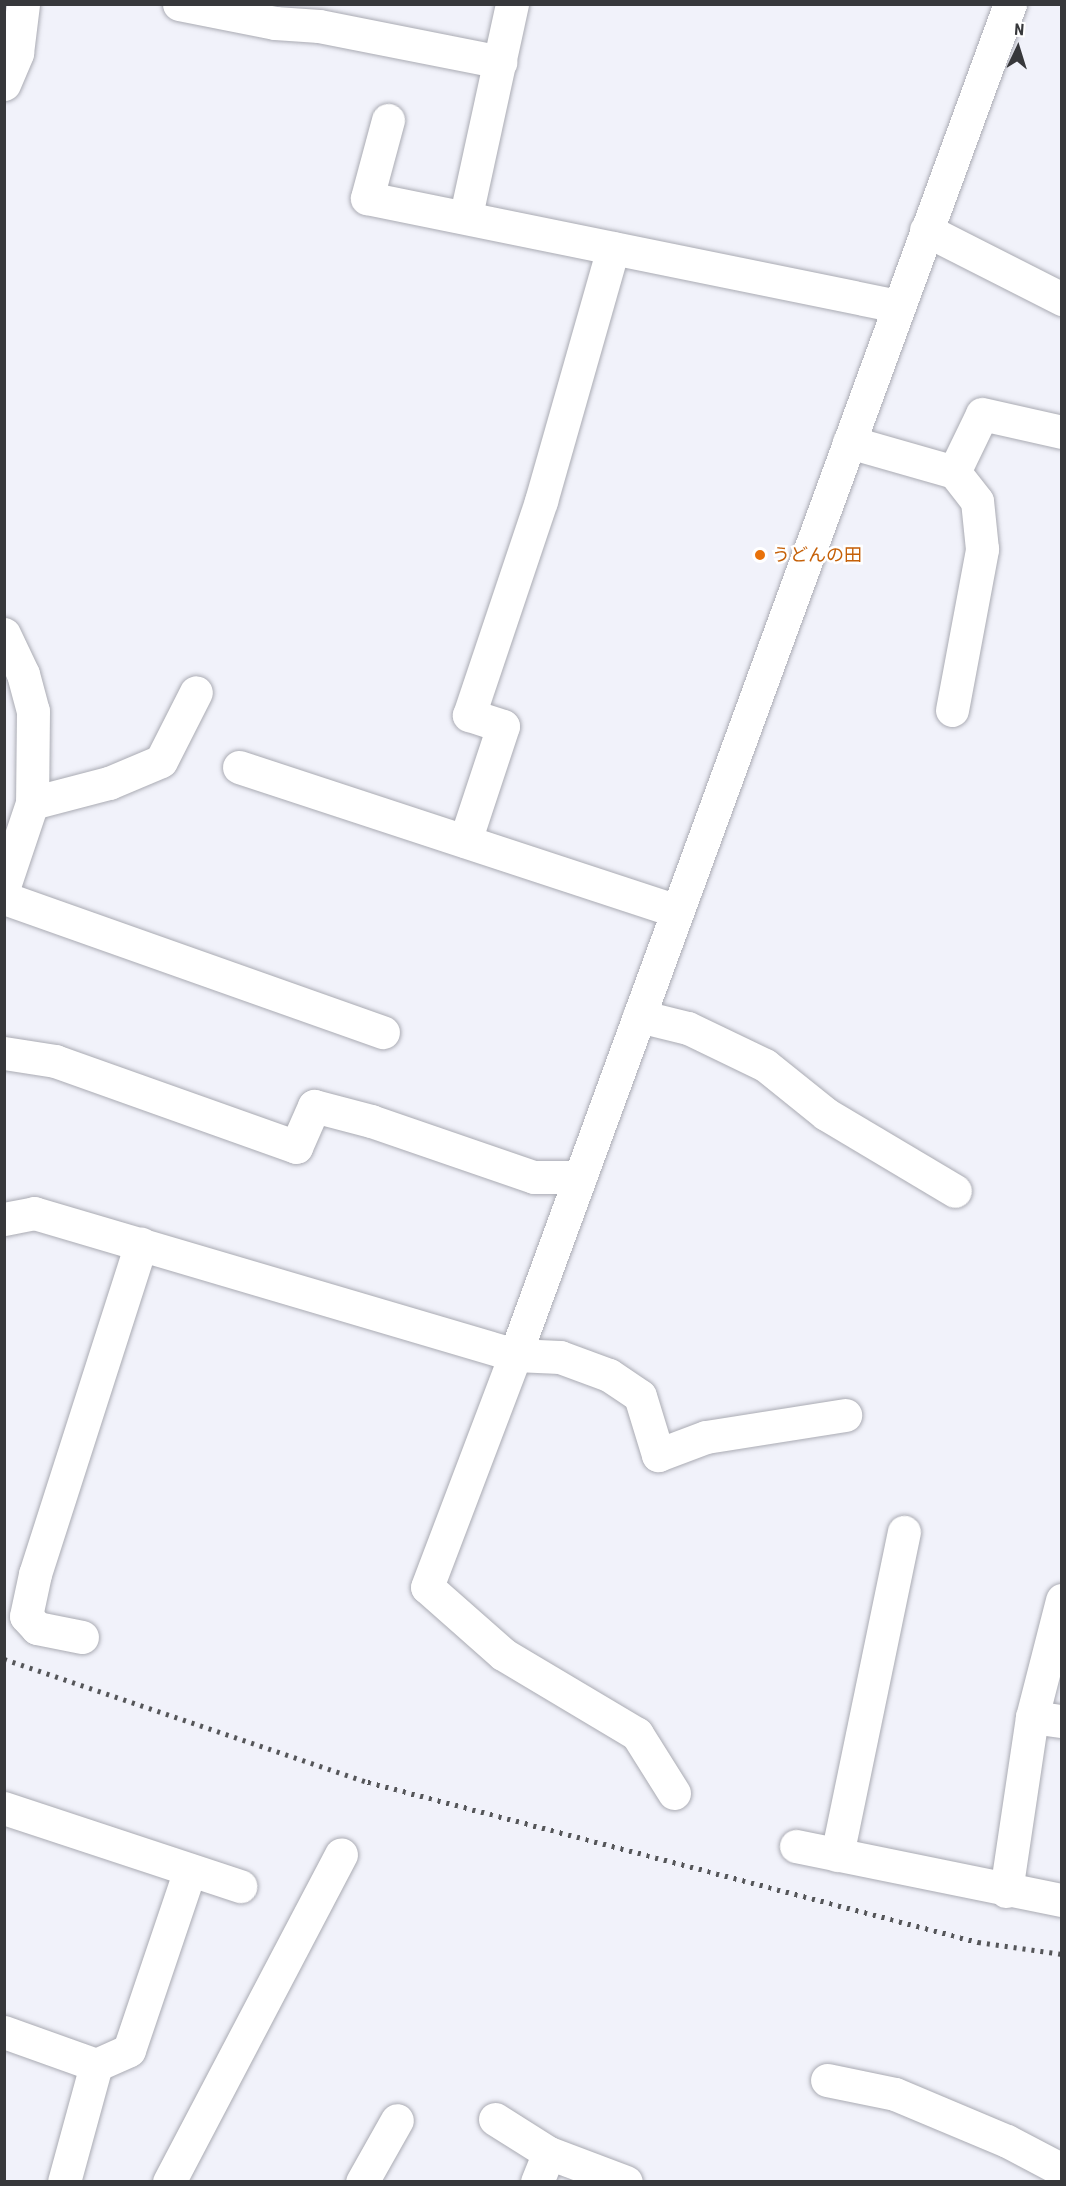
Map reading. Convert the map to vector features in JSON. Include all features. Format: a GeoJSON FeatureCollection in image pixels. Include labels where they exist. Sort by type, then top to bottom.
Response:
{"type":"FeatureCollection","features":[{"type":"Feature","properties":{"kind":"street"},"geometry":{"type":"LineString","coordinates":[[4,84],[17,53],[23,4]]}},
{"type":"Feature","properties":{"kind":"street"},"geometry":{"type":"LineString","coordinates":[[179,4],[275,23],[320,26],[500,62]]}},
{"type":"Feature","properties":{"kind":"street"},"geometry":{"type":"LineString","coordinates":[[466,215],[512,4]]}},
{"type":"Feature","properties":{"kind":"street"},"geometry":{"type":"LineString","coordinates":[[674,1793],[637,1734],[503,1654],[427,1587],[515,1355],[1010,4]]}},
{"type":"Feature","properties":{"kind":"street"},"geometry":{"type":"LineString","coordinates":[[388,120],[367,198],[466,215],[898,306]]}},
{"type":"Feature","properties":{"kind":"street"},"geometry":{"type":"LineString","coordinates":[[926,230],[1062,299]]}},
{"type":"Feature","properties":{"kind":"street"},"geometry":{"type":"LineString","coordinates":[[465,841],[503,726],[469,715],[541,501],[614,248]]}},
{"type":"Feature","properties":{"kind":"street"},"geometry":{"type":"LineString","coordinates":[[954,472],[982,414],[1062,432]]}},
{"type":"Feature","properties":{"kind":"street"},"geometry":{"type":"LineString","coordinates":[[849,442],[954,472],[977,501],[982,549],[952,710]]}},
{"type":"Feature","properties":{"kind":"street"},"geometry":{"type":"LineString","coordinates":[[4,634],[23,674],[33,711],[32,802],[4,886]]}},
{"type":"Feature","properties":{"kind":"street"},"geometry":{"type":"LineString","coordinates":[[32,802],[109,783],[161,760],[196,692]]}},
{"type":"Feature","properties":{"kind":"street"},"geometry":{"type":"LineString","coordinates":[[239,767],[677,911]]}},
{"type":"Feature","properties":{"kind":"street"},"geometry":{"type":"LineString","coordinates":[[4,898],[382,1032]]}},
{"type":"Feature","properties":{"kind":"street"},"geometry":{"type":"LineString","coordinates":[[639,1016],[688,1028],[765,1065],[826,1114],[955,1191]]}},
{"type":"Feature","properties":{"kind":"street"},"geometry":{"type":"LineString","coordinates":[[4,1053],[54,1061],[296,1147],[314,1106],[371,1121],[534,1177],[580,1177]]}},
{"type":"Feature","properties":{"kind":"street"},"geometry":{"type":"LineString","coordinates":[[4,1219],[34,1213],[515,1355],[560,1357],[609,1375],[640,1396],[658,1455],[706,1437],[845,1415]]}},
{"type":"Feature","properties":{"kind":"street"},"geometry":{"type":"LineString","coordinates":[[82,1637],[37,1628],[26,1616],[34,1574],[141,1244]]}},
{"type":"Feature","properties":{"kind":"street"},"geometry":{"type":"LineString","coordinates":[[837,1855],[904,1532]]}},
{"type":"Feature","properties":{"kind":"street"},"geometry":{"type":"LineString","coordinates":[[1006,1891],[1047,1719],[1062,1600]]}},
{"type":"Feature","properties":{"kind":"street"},"geometry":{"type":"LineString","coordinates":[[4,1808],[240,1886]]}},
{"type":"Feature","properties":{"kind":"street"},"geometry":{"type":"LineString","coordinates":[[796,1846],[1006,1891],[1062,1900]]}},
{"type":"Feature","properties":{"kind":"street"},"geometry":{"type":"LineString","coordinates":[[169,2181],[341,1854]]}},
{"type":"Feature","properties":{"kind":"street"},"geometry":{"type":"LineString","coordinates":[[4,2032],[96,2065],[129,2050],[189,1870]]}},
{"type":"Feature","properties":{"kind":"street"},"geometry":{"type":"LineString","coordinates":[[63,2181],[96,2065]]}},
{"type":"Feature","properties":{"kind":"street"},"geometry":{"type":"LineString","coordinates":[[827,2080],[895,2094],[1007,2140],[1062,2170]]}},
{"type":"Feature","properties":{"kind":"street"},"geometry":{"type":"LineString","coordinates":[[495,2119],[543,2167],[626,2181]]}},
{"type":"Feature","properties":{"kind":"street"},"geometry":{"type":"LineString","coordinates":[[362,2181],[397,2120]]}},
{"type":"Feature","properties":{"kind":"railway"},"geometry":{"type":"LineString","coordinates":[[4,1659],[368,1782],[978,1942],[1062,1954]]}},
{"type":"Feature","properties":{"kind":"place","name":"うどんの田"},"geometry":{"type":"Point","coordinates":[760,555]}}]}
